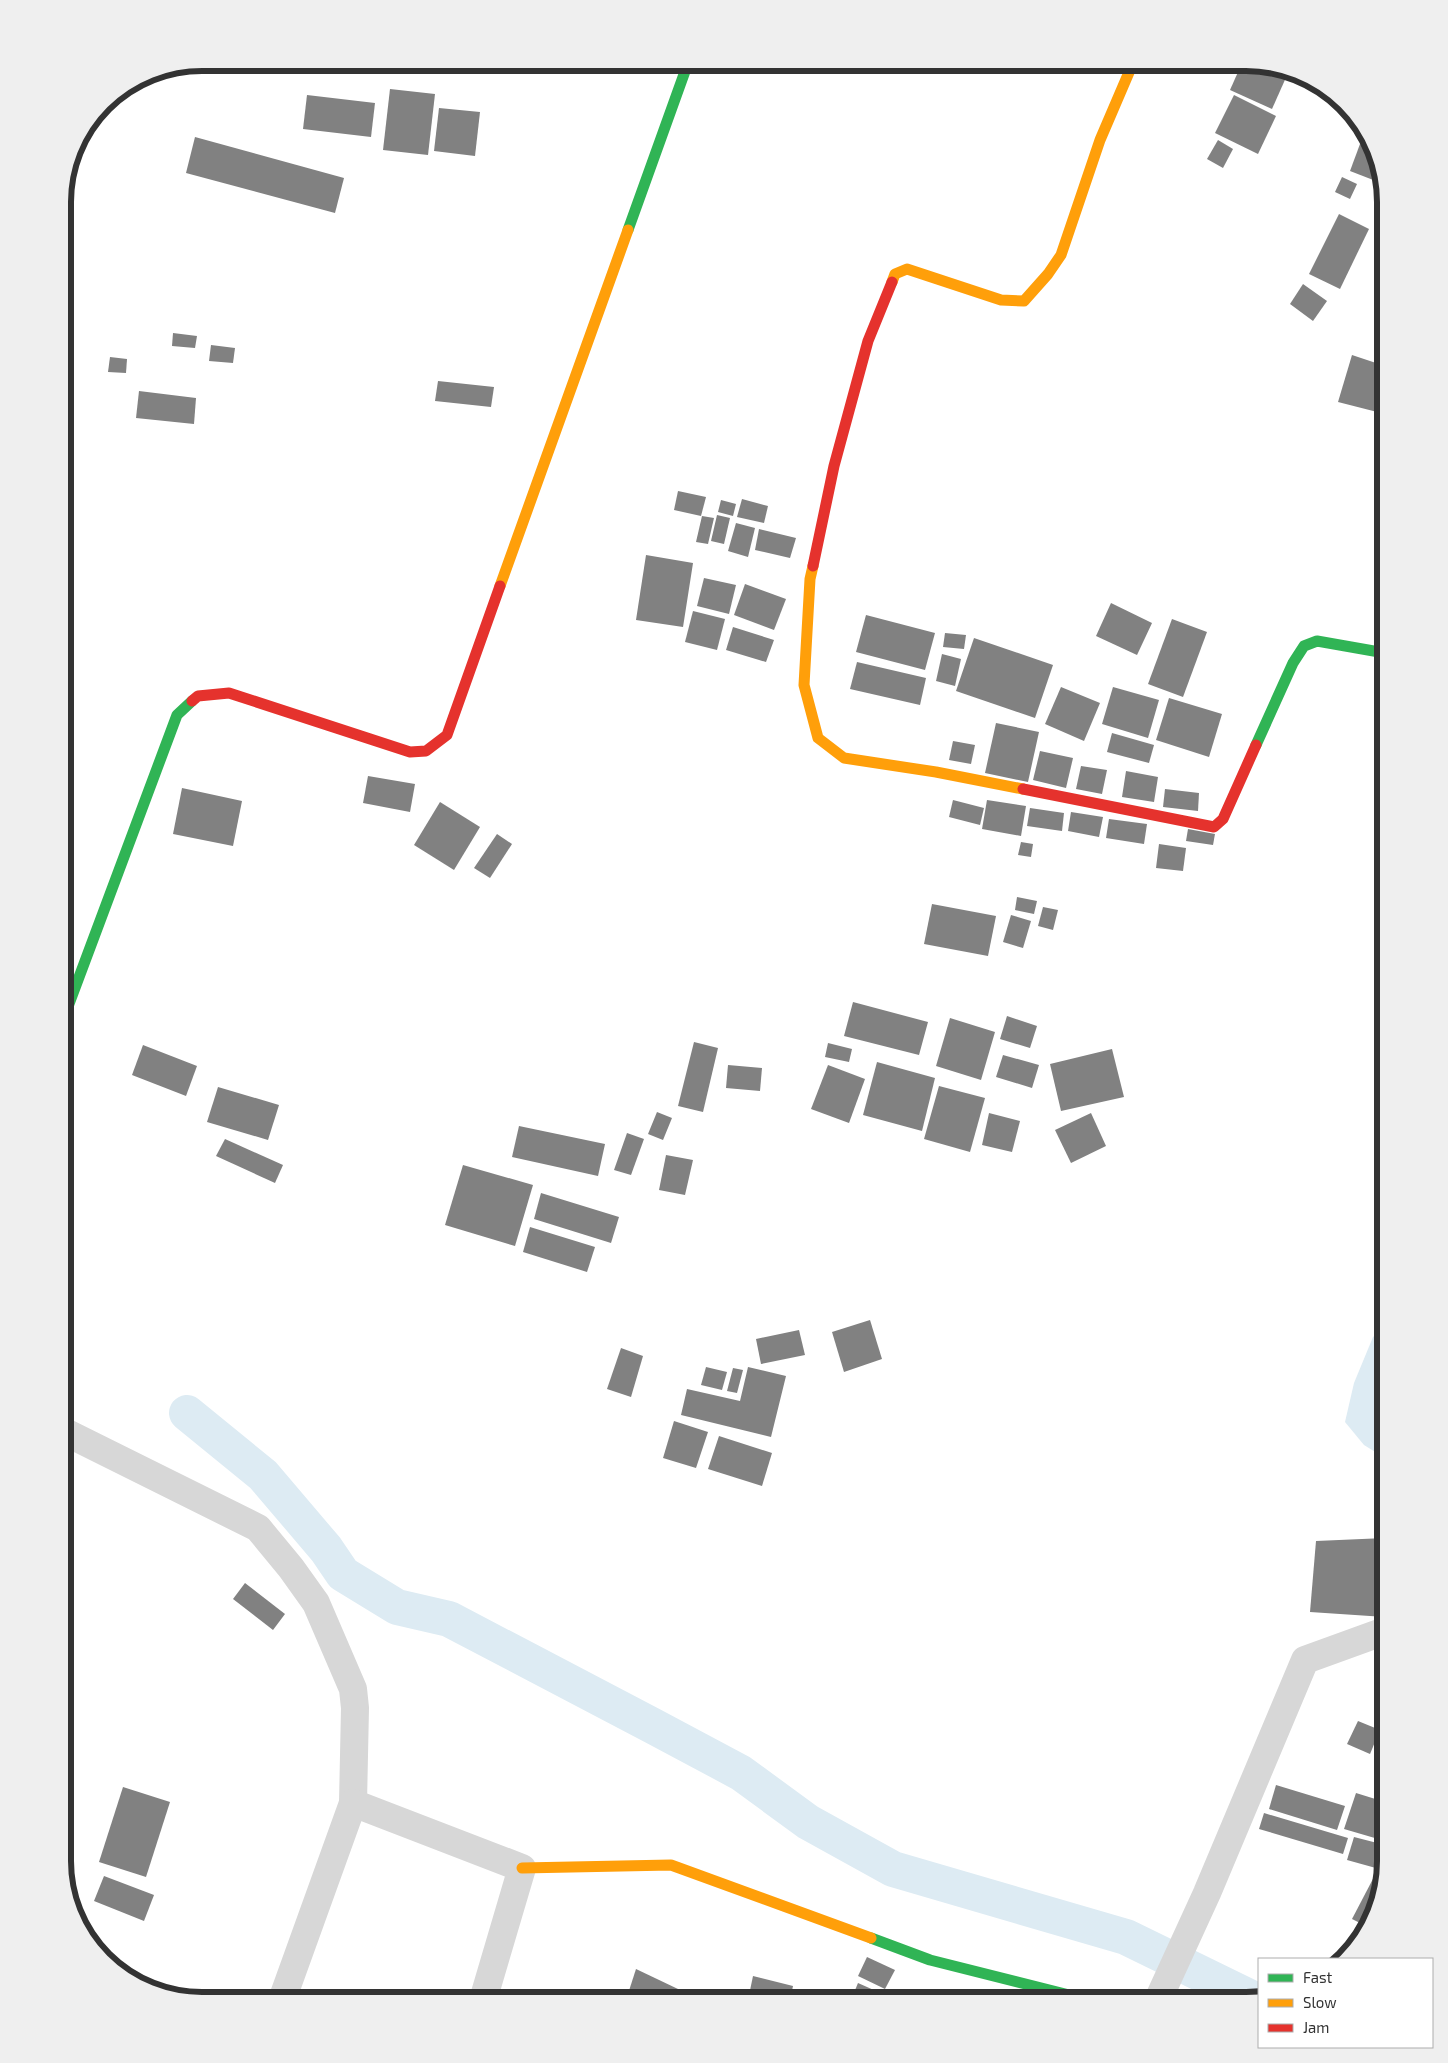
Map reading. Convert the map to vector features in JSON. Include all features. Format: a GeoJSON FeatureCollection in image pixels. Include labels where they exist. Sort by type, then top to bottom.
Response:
{"type":"FeatureCollection","features":[{"type":"Feature","properties":{"kind":"street"},"geometry":{"type":"LineString","coordinates":[[72,997],[177,715],[198,696],[229,693],[410,752],[426,751],[447,735],[685,71]]}},
{"type":"Feature","properties":{"kind":"street"},"geometry":{"type":"LineString","coordinates":[[1129,72],[1100,140],[1061,255],[1048,274],[1024,301],[1001,300],[907,268],[895,274],[868,341],[834,466],[810,579],[804,685],[818,738],[844,758],[936,772],[1214,827],[1224,819],[1293,663],[1304,646],[1317,641],[1377,651]]}},
{"type":"Feature","properties":{"kind":"street"},"geometry":{"type":"LineString","coordinates":[[71,1435],[258,1528],[291,1568],[316,1603],[354,1688],[353,1803],[285,1991]]}},
{"type":"Feature","properties":{"kind":"street"},"geometry":{"type":"LineString","coordinates":[[1162,1992],[1207,1892],[1305,1660],[1377,1634]]}},
{"type":"Feature","properties":{"kind":"street"},"geometry":{"type":"LineString","coordinates":[[353,1803],[522,1868],[671,1866],[930,1960],[1056,1992]]}},
{"type":"Feature","properties":{"kind":"street"},"geometry":{"type":"LineString","coordinates":[[486,1991],[522,1868]]}},
{"type":"Feature","properties":{"kind":"shaded area"},"geometry":{"type":"Polygon","coordinates":[[[1377,1334],[1377,1453],[1364,1445],[1345,1422],[1354,1383],[1373,1337],[1377,1334]]]}},
{"type":"Feature","properties":{"kind":"building"},"geometry":{"type":"Polygon","coordinates":[[[1238,72],[1255,72],[1286,78],[1272,109],[1230,90],[1238,72]]]}},
{"type":"Feature","properties":{"kind":"building"},"geometry":{"type":"Polygon","coordinates":[[[390,89],[435,94],[428,155],[383,150],[390,89]]]}},
{"type":"Feature","properties":{"kind":"building"},"geometry":{"type":"Polygon","coordinates":[[[307,95],[375,103],[371,137],[303,129],[307,95]]]}},
{"type":"Feature","properties":{"kind":"building"},"geometry":{"type":"Polygon","coordinates":[[[1234,95],[1276,116],[1258,154],[1215,133],[1234,95]]]}},
{"type":"Feature","properties":{"kind":"building"},"geometry":{"type":"Polygon","coordinates":[[[439,108],[480,112],[475,156],[434,151],[439,108]]]}},
{"type":"Feature","properties":{"kind":"building"},"geometry":{"type":"Polygon","coordinates":[[[195,137],[344,178],[335,213],[186,173],[195,137]]]}},
{"type":"Feature","properties":{"kind":"building"},"geometry":{"type":"Polygon","coordinates":[[[1218,140],[1233,149],[1223,168],[1207,159],[1218,140]]]}},
{"type":"Feature","properties":{"kind":"building"},"geometry":{"type":"Polygon","coordinates":[[[1360,144],[1364,146],[1367,152],[1375,181],[1350,171],[1360,144]]]}},
{"type":"Feature","properties":{"kind":"building"},"geometry":{"type":"Polygon","coordinates":[[[1342,177],[1357,184],[1350,199],[1335,192],[1342,177]]]}},
{"type":"Feature","properties":{"kind":"building"},"geometry":{"type":"Polygon","coordinates":[[[1339,214],[1369,229],[1340,289],[1309,274],[1339,214]]]}},
{"type":"Feature","properties":{"kind":"building"},"geometry":{"type":"Polygon","coordinates":[[[1303,284],[1327,301],[1313,321],[1290,304],[1303,284]]]}},
{"type":"Feature","properties":{"kind":"building"},"geometry":{"type":"Polygon","coordinates":[[[173,333],[197,336],[195,348],[172,346],[173,333]]]}},
{"type":"Feature","properties":{"kind":"building"},"geometry":{"type":"Polygon","coordinates":[[[211,345],[235,348],[233,363],[209,361],[211,345]]]}},
{"type":"Feature","properties":{"kind":"building"},"geometry":{"type":"Polygon","coordinates":[[[1352,355],[1377,363],[1377,412],[1338,402],[1352,355]]]}},
{"type":"Feature","properties":{"kind":"building"},"geometry":{"type":"Polygon","coordinates":[[[110,357],[127,359],[126,373],[108,372],[110,357]]]}},
{"type":"Feature","properties":{"kind":"building"},"geometry":{"type":"Polygon","coordinates":[[[438,381],[494,387],[491,407],[435,401],[438,381]]]}},
{"type":"Feature","properties":{"kind":"building"},"geometry":{"type":"Polygon","coordinates":[[[139,391],[196,398],[194,424],[136,418],[139,391]]]}},
{"type":"Feature","properties":{"kind":"building"},"geometry":{"type":"Polygon","coordinates":[[[678,491],[706,497],[701,516],[674,510],[678,491]]]}},
{"type":"Feature","properties":{"kind":"building"},"geometry":{"type":"Polygon","coordinates":[[[742,499],[768,506],[764,523],[737,517],[742,499]]]}},
{"type":"Feature","properties":{"kind":"building"},"geometry":{"type":"Polygon","coordinates":[[[721,500],[736,504],[733,516],[718,512],[721,500]]]}},
{"type":"Feature","properties":{"kind":"building"},"geometry":{"type":"Polygon","coordinates":[[[717,515],[730,518],[724,544],[711,541],[717,515]]]}},
{"type":"Feature","properties":{"kind":"building"},"geometry":{"type":"Polygon","coordinates":[[[702,516],[714,518],[708,544],[696,542],[702,516]]]}},
{"type":"Feature","properties":{"kind":"building"},"geometry":{"type":"Polygon","coordinates":[[[736,523],[755,528],[748,557],[728,551],[736,523]]]}},
{"type":"Feature","properties":{"kind":"building"},"geometry":{"type":"Polygon","coordinates":[[[759,529],[796,538],[790,558],[755,550],[759,529]]]}},
{"type":"Feature","properties":{"kind":"building"},"geometry":{"type":"Polygon","coordinates":[[[646,555],[693,563],[683,627],[636,620],[646,555]]]}},
{"type":"Feature","properties":{"kind":"building"},"geometry":{"type":"Polygon","coordinates":[[[704,578],[736,585],[729,614],[697,606],[704,578]]]}},
{"type":"Feature","properties":{"kind":"building"},"geometry":{"type":"Polygon","coordinates":[[[745,584],[786,599],[774,630],[734,615],[745,584]]]}},
{"type":"Feature","properties":{"kind":"building"},"geometry":{"type":"Polygon","coordinates":[[[1111,603],[1152,623],[1137,655],[1096,636],[1111,603]]]}},
{"type":"Feature","properties":{"kind":"building"},"geometry":{"type":"Polygon","coordinates":[[[693,611],[725,619],[717,650],[685,642],[693,611]]]}},
{"type":"Feature","properties":{"kind":"building"},"geometry":{"type":"Polygon","coordinates":[[[866,615],[935,633],[925,670],[856,652],[866,615]]]}},
{"type":"Feature","properties":{"kind":"building"},"geometry":{"type":"Polygon","coordinates":[[[1172,619],[1207,632],[1183,697],[1148,684],[1172,619]]]}},
{"type":"Feature","properties":{"kind":"building"},"geometry":{"type":"Polygon","coordinates":[[[733,627],[774,640],[766,662],[726,650],[733,627]]]}},
{"type":"Feature","properties":{"kind":"building"},"geometry":{"type":"Polygon","coordinates":[[[945,633],[966,635],[964,649],[943,647],[945,633]]]}},
{"type":"Feature","properties":{"kind":"building"},"geometry":{"type":"Polygon","coordinates":[[[974,638],[1053,665],[1035,718],[956,691],[974,638]]]}},
{"type":"Feature","properties":{"kind":"building"},"geometry":{"type":"Polygon","coordinates":[[[942,654],[961,659],[955,686],[936,681],[942,654]]]}},
{"type":"Feature","properties":{"kind":"building"},"geometry":{"type":"Polygon","coordinates":[[[857,662],[926,678],[920,705],[850,689],[857,662]]]}},
{"type":"Feature","properties":{"kind":"building"},"geometry":{"type":"Polygon","coordinates":[[[1061,687],[1100,703],[1084,741],[1045,724],[1061,687]]]}},
{"type":"Feature","properties":{"kind":"building"},"geometry":{"type":"Polygon","coordinates":[[[1113,687],[1159,700],[1148,738],[1102,724],[1113,687]]]}},
{"type":"Feature","properties":{"kind":"building"},"geometry":{"type":"Polygon","coordinates":[[[1169,698],[1222,714],[1209,757],[1156,740],[1169,698]]]}},
{"type":"Feature","properties":{"kind":"building"},"geometry":{"type":"Polygon","coordinates":[[[996,723],[1039,732],[1028,782],[985,773],[996,723]]]}},
{"type":"Feature","properties":{"kind":"building"},"geometry":{"type":"Polygon","coordinates":[[[1112,733],[1154,745],[1149,763],[1107,752],[1112,733]]]}},
{"type":"Feature","properties":{"kind":"building"},"geometry":{"type":"Polygon","coordinates":[[[953,741],[975,745],[971,764],[949,760],[953,741]]]}},
{"type":"Feature","properties":{"kind":"building"},"geometry":{"type":"Polygon","coordinates":[[[1040,751],[1073,758],[1066,788],[1033,780],[1040,751]]]}},
{"type":"Feature","properties":{"kind":"building"},"geometry":{"type":"Polygon","coordinates":[[[1081,766],[1107,770],[1102,794],[1076,789],[1081,766]]]}},
{"type":"Feature","properties":{"kind":"building"},"geometry":{"type":"Polygon","coordinates":[[[1126,771],[1158,777],[1154,802],[1122,797],[1126,771]]]}},
{"type":"Feature","properties":{"kind":"building"},"geometry":{"type":"Polygon","coordinates":[[[368,776],[415,784],[410,812],[363,803],[368,776]]]}},
{"type":"Feature","properties":{"kind":"building"},"geometry":{"type":"Polygon","coordinates":[[[182,788],[242,801],[233,846],[173,834],[182,788]]]}},
{"type":"Feature","properties":{"kind":"building"},"geometry":{"type":"Polygon","coordinates":[[[1165,789],[1199,793],[1198,811],[1163,807],[1165,789]]]}},
{"type":"Feature","properties":{"kind":"building"},"geometry":{"type":"Polygon","coordinates":[[[953,800],[984,808],[980,825],[949,817],[953,800]]]}},
{"type":"Feature","properties":{"kind":"building"},"geometry":{"type":"Polygon","coordinates":[[[987,800],[1026,806],[1021,836],[982,829],[987,800]]]}},
{"type":"Feature","properties":{"kind":"building"},"geometry":{"type":"Polygon","coordinates":[[[440,802],[480,827],[454,870],[414,845],[440,802]]]}},
{"type":"Feature","properties":{"kind":"building"},"geometry":{"type":"Polygon","coordinates":[[[1030,808],[1064,813],[1062,831],[1027,826],[1030,808]]]}},
{"type":"Feature","properties":{"kind":"building"},"geometry":{"type":"Polygon","coordinates":[[[1071,812],[1103,817],[1099,837],[1068,831],[1071,812]]]}},
{"type":"Feature","properties":{"kind":"building"},"geometry":{"type":"Polygon","coordinates":[[[1109,819],[1147,824],[1144,844],[1106,838],[1109,819]]]}},
{"type":"Feature","properties":{"kind":"building"},"geometry":{"type":"Polygon","coordinates":[[[1188,829],[1215,834],[1213,845],[1186,841],[1188,829]]]}},
{"type":"Feature","properties":{"kind":"building"},"geometry":{"type":"Polygon","coordinates":[[[497,834],[512,844],[490,878],[474,868],[497,834]]]}},
{"type":"Feature","properties":{"kind":"building"},"geometry":{"type":"Polygon","coordinates":[[[1021,842],[1033,844],[1031,857],[1018,855],[1021,842]]]}},
{"type":"Feature","properties":{"kind":"building"},"geometry":{"type":"Polygon","coordinates":[[[1159,844],[1186,848],[1183,871],[1156,868],[1159,844]]]}},
{"type":"Feature","properties":{"kind":"building"},"geometry":{"type":"Polygon","coordinates":[[[1017,897],[1037,901],[1034,914],[1015,910],[1017,897]]]}},
{"type":"Feature","properties":{"kind":"building"},"geometry":{"type":"Polygon","coordinates":[[[932,904],[996,916],[988,956],[924,944],[932,904]]]}},
{"type":"Feature","properties":{"kind":"building"},"geometry":{"type":"Polygon","coordinates":[[[1043,907],[1058,910],[1053,930],[1038,926],[1043,907]]]}},
{"type":"Feature","properties":{"kind":"building"},"geometry":{"type":"Polygon","coordinates":[[[1011,915],[1031,921],[1023,948],[1003,942],[1011,915]]]}},
{"type":"Feature","properties":{"kind":"building"},"geometry":{"type":"Polygon","coordinates":[[[853,1002],[928,1022],[919,1055],[844,1036],[853,1002]]]}},
{"type":"Feature","properties":{"kind":"building"},"geometry":{"type":"Polygon","coordinates":[[[1007,1016],[1037,1026],[1030,1048],[1000,1039],[1007,1016]]]}},
{"type":"Feature","properties":{"kind":"building"},"geometry":{"type":"Polygon","coordinates":[[[950,1018],[995,1032],[981,1080],[936,1066],[950,1018]]]}},
{"type":"Feature","properties":{"kind":"building"},"geometry":{"type":"Polygon","coordinates":[[[694,1042],[718,1048],[703,1112],[678,1106],[694,1042]]]}},
{"type":"Feature","properties":{"kind":"building"},"geometry":{"type":"Polygon","coordinates":[[[828,1043],[852,1049],[849,1062],[825,1057],[828,1043]]]}},
{"type":"Feature","properties":{"kind":"building"},"geometry":{"type":"Polygon","coordinates":[[[143,1045],[197,1066],[186,1096],[132,1075],[143,1045]]]}},
{"type":"Feature","properties":{"kind":"building"},"geometry":{"type":"Polygon","coordinates":[[[1112,1049],[1124,1097],[1061,1111],[1050,1064],[1112,1049]]]}},
{"type":"Feature","properties":{"kind":"building"},"geometry":{"type":"Polygon","coordinates":[[[1003,1055],[1039,1065],[1032,1088],[996,1077],[1003,1055]]]}},
{"type":"Feature","properties":{"kind":"building"},"geometry":{"type":"Polygon","coordinates":[[[877,1062],[935,1078],[922,1131],[863,1115],[877,1062]]]}},
{"type":"Feature","properties":{"kind":"building"},"geometry":{"type":"Polygon","coordinates":[[[728,1065],[762,1068],[760,1091],[726,1088],[728,1065]]]}},
{"type":"Feature","properties":{"kind":"building"},"geometry":{"type":"Polygon","coordinates":[[[828,1065],[865,1079],[849,1123],[811,1109],[828,1065]]]}},
{"type":"Feature","properties":{"kind":"building"},"geometry":{"type":"Polygon","coordinates":[[[939,1086],[985,1098],[970,1152],[924,1139],[939,1086]]]}},
{"type":"Feature","properties":{"kind":"building"},"geometry":{"type":"Polygon","coordinates":[[[218,1087],[279,1105],[268,1140],[207,1122],[218,1087]]]}},
{"type":"Feature","properties":{"kind":"building"},"geometry":{"type":"Polygon","coordinates":[[[657,1112],[672,1118],[663,1140],[648,1134],[657,1112]]]}},
{"type":"Feature","properties":{"kind":"building"},"geometry":{"type":"Polygon","coordinates":[[[989,1113],[1020,1121],[1012,1152],[982,1145],[989,1113]]]}},
{"type":"Feature","properties":{"kind":"building"},"geometry":{"type":"Polygon","coordinates":[[[1091,1113],[1106,1146],[1071,1163],[1055,1130],[1091,1113]]]}},
{"type":"Feature","properties":{"kind":"building"},"geometry":{"type":"Polygon","coordinates":[[[519,1126],[605,1144],[598,1176],[512,1157],[519,1126]]]}},
{"type":"Feature","properties":{"kind":"building"},"geometry":{"type":"Polygon","coordinates":[[[627,1133],[644,1139],[631,1175],[614,1170],[627,1133]]]}},
{"type":"Feature","properties":{"kind":"building"},"geometry":{"type":"Polygon","coordinates":[[[225,1139],[283,1165],[275,1183],[216,1156],[225,1139]]]}},
{"type":"Feature","properties":{"kind":"building"},"geometry":{"type":"Polygon","coordinates":[[[666,1155],[693,1160],[685,1195],[659,1190],[666,1155]]]}},
{"type":"Feature","properties":{"kind":"building"},"geometry":{"type":"Polygon","coordinates":[[[463,1165],[533,1185],[515,1246],[445,1225],[463,1165]]]}},
{"type":"Feature","properties":{"kind":"building"},"geometry":{"type":"Polygon","coordinates":[[[541,1193],[619,1217],[611,1243],[534,1219],[541,1193]]]}},
{"type":"Feature","properties":{"kind":"building"},"geometry":{"type":"Polygon","coordinates":[[[530,1227],[595,1247],[587,1272],[523,1252],[530,1227]]]}},
{"type":"Feature","properties":{"kind":"building"},"geometry":{"type":"Polygon","coordinates":[[[870,1320],[882,1359],[844,1372],[832,1332],[870,1320]]]}},
{"type":"Feature","properties":{"kind":"building"},"geometry":{"type":"Polygon","coordinates":[[[799,1330],[805,1355],[761,1364],[756,1339],[799,1330]]]}},
{"type":"Feature","properties":{"kind":"building"},"geometry":{"type":"Polygon","coordinates":[[[621,1348],[643,1356],[631,1397],[607,1389],[621,1348]]]}},
{"type":"Feature","properties":{"kind":"building"},"geometry":{"type":"Polygon","coordinates":[[[706,1367],[727,1372],[722,1390],[701,1385],[706,1367]]]}},
{"type":"Feature","properties":{"kind":"building"},"geometry":{"type":"Polygon","coordinates":[[[748,1367],[786,1376],[771,1437],[681,1415],[687,1389],[740,1401],[748,1367]]]}},
{"type":"Feature","properties":{"kind":"building"},"geometry":{"type":"Polygon","coordinates":[[[733,1368],[743,1370],[737,1393],[727,1391],[733,1368]]]}},
{"type":"Feature","properties":{"kind":"building"},"geometry":{"type":"Polygon","coordinates":[[[674,1421],[708,1432],[696,1468],[663,1458],[674,1421]]]}},
{"type":"Feature","properties":{"kind":"building"},"geometry":{"type":"Polygon","coordinates":[[[719,1436],[772,1453],[762,1486],[708,1469],[719,1436]]]}},
{"type":"Feature","properties":{"kind":"building"},"geometry":{"type":"Polygon","coordinates":[[[1377,1538],[1377,1616],[1310,1612],[1316,1541],[1377,1538]]]}},
{"type":"Feature","properties":{"kind":"building"},"geometry":{"type":"Polygon","coordinates":[[[245,1583],[285,1614],[273,1630],[233,1599],[245,1583]]]}},
{"type":"Feature","properties":{"kind":"building"},"geometry":{"type":"Polygon","coordinates":[[[1358,1721],[1377,1729],[1377,1737],[1370,1754],[1347,1744],[1358,1721]]]}},
{"type":"Feature","properties":{"kind":"building"},"geometry":{"type":"Polygon","coordinates":[[[1276,1785],[1345,1806],[1337,1830],[1269,1809],[1276,1785]]]}},
{"type":"Feature","properties":{"kind":"building"},"geometry":{"type":"Polygon","coordinates":[[[123,1787],[170,1802],[146,1877],[99,1862],[123,1787]]]}},
{"type":"Feature","properties":{"kind":"building"},"geometry":{"type":"Polygon","coordinates":[[[1356,1793],[1377,1800],[1377,1839],[1344,1829],[1356,1793]]]}},
{"type":"Feature","properties":{"kind":"building"},"geometry":{"type":"Polygon","coordinates":[[[1264,1813],[1348,1838],[1343,1854],[1259,1829],[1264,1813]]]}},
{"type":"Feature","properties":{"kind":"building"},"geometry":{"type":"Polygon","coordinates":[[[1354,1837],[1377,1843],[1377,1868],[1347,1860],[1354,1837]]]}},
{"type":"Feature","properties":{"kind":"building"},"geometry":{"type":"Polygon","coordinates":[[[104,1876],[154,1895],[144,1921],[94,1901],[104,1876]]]}},
{"type":"Feature","properties":{"kind":"building"},"geometry":{"type":"Polygon","coordinates":[[[1376,1876],[1367,1911],[1360,1923],[1352,1919],[1376,1876]]]}},
{"type":"Feature","properties":{"kind":"building"},"geometry":{"type":"Polygon","coordinates":[[[867,1957],[895,1970],[885,1989],[858,1976],[867,1957]]]}},
{"type":"Feature","properties":{"kind":"building"},"geometry":{"type":"Polygon","coordinates":[[[636,1969],[678,1989],[677,1991],[629,1991],[636,1969]]]}},
{"type":"Feature","properties":{"kind":"building"},"geometry":{"type":"Polygon","coordinates":[[[753,1976],[793,1986],[792,1992],[750,1992],[753,1976]]]}},
{"type":"Feature","properties":{"kind":"building"},"geometry":{"type":"Polygon","coordinates":[[[858,1983],[876,1991],[876,1992],[854,1992],[858,1983]]]}},
{"type":"Feature","properties":{"kind":"waterway"},"geometry":{"type":"LineString","coordinates":[[187,1413],[263,1475],[326,1549],[343,1574],[397,1607],[449,1619],[653,1726],[741,1773],[808,1822],[893,1869],[1126,1937],[1239,1992]]}},
{"type":"Feature","properties":{"kind":"traffic: fast"},"geometry":{"type":"LineString","coordinates":[[628,230],[685,71]]}},
{"type":"Feature","properties":{"kind":"traffic: fast"},"geometry":{"type":"LineString","coordinates":[[1256,745],[1293,663],[1304,646],[1317,641],[1377,652]]}},
{"type":"Feature","properties":{"kind":"traffic: fast"},"geometry":{"type":"LineString","coordinates":[[72,997],[177,715],[192,701]]}},
{"type":"Feature","properties":{"kind":"traffic: fast"},"geometry":{"type":"LineString","coordinates":[[871,1938],[930,1960],[1056,1992]]}},
{"type":"Feature","properties":{"kind":"traffic: slow"},"geometry":{"type":"LineString","coordinates":[[892,282],[895,274],[907,269],[1001,300],[1024,301],[1048,274],[1061,255],[1100,140],[1129,72]]}},
{"type":"Feature","properties":{"kind":"traffic: slow"},"geometry":{"type":"LineString","coordinates":[[500,586],[628,230]]}},
{"type":"Feature","properties":{"kind":"traffic: slow"},"geometry":{"type":"LineString","coordinates":[[813,566],[810,579],[804,685],[818,738],[844,758],[936,772],[1023,789]]}},
{"type":"Feature","properties":{"kind":"traffic: slow"},"geometry":{"type":"LineString","coordinates":[[522,1868],[671,1865],[871,1938]]}},
{"type":"Feature","properties":{"kind":"traffic: jam"},"geometry":{"type":"LineString","coordinates":[[813,566],[834,466],[868,341],[892,282]]}},
{"type":"Feature","properties":{"kind":"traffic: jam"},"geometry":{"type":"LineString","coordinates":[[192,701],[198,696],[229,693],[410,752],[426,751],[447,735],[500,586]]}},
{"type":"Feature","properties":{"kind":"traffic: jam"},"geometry":{"type":"LineString","coordinates":[[1023,789],[1214,827],[1223,819],[1256,745]]}}]}
